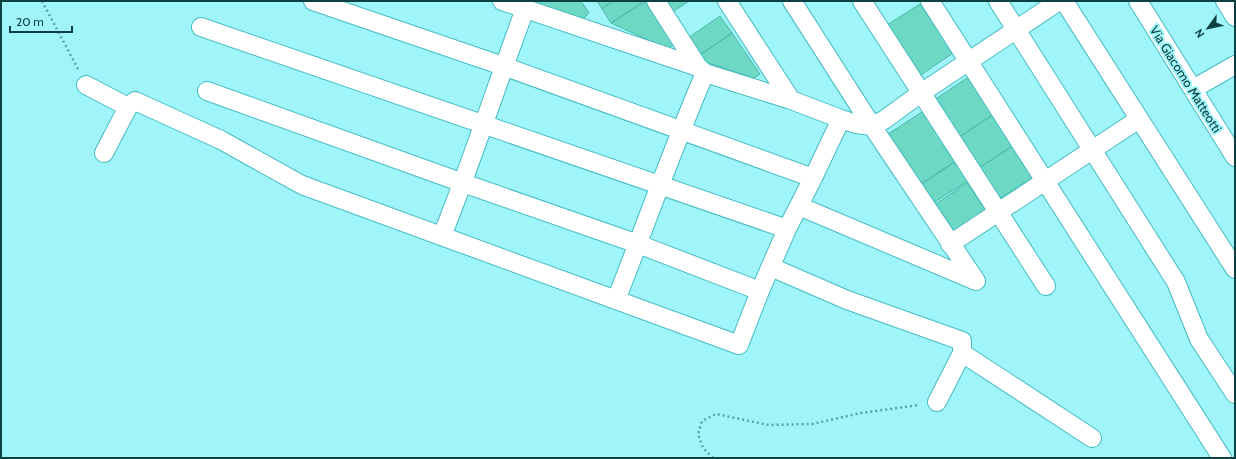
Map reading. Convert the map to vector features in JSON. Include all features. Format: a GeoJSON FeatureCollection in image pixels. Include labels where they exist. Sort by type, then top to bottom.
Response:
{"type":"FeatureCollection","features":[{"type":"Feature","properties":{"kind":"street"},"geometry":{"type":"LineString","coordinates":[[313,1],[504,66],[813,178]]}},
{"type":"Feature","properties":{"kind":"street"},"geometry":{"type":"LineString","coordinates":[[502,1],[791,100],[841,119],[856,124],[872,126],[884,120],[921,93],[1059,1]]}},
{"type":"Feature","properties":{"kind":"street"},"geometry":{"type":"LineString","coordinates":[[656,1],[701,70]]}},
{"type":"Feature","properties":{"kind":"street"},"geometry":{"type":"LineString","coordinates":[[727,1],[791,100]]}},
{"type":"Feature","properties":{"kind":"street"},"geometry":{"type":"LineString","coordinates":[[792,1],[872,126],[976,281],[799,206]]}},
{"type":"Feature","properties":{"kind":"street"},"geometry":{"type":"LineString","coordinates":[[862,1],[1046,286]]}},
{"type":"Feature","properties":{"kind":"street"},"geometry":{"type":"LineString","coordinates":[[930,1],[1222,458]]}},
{"type":"Feature","properties":{"kind":"street"},"geometry":{"type":"LineString","coordinates":[[998,1],[1176,282],[1199,339],[1235,394]]}},
{"type":"Feature","properties":{"kind":"street"},"geometry":{"type":"LineString","coordinates":[[1064,1],[1235,269]]}},
{"type":"Feature","properties":{"kind":"street","name":"Via Giacomo Matteotti"},"geometry":{"type":"LineString","coordinates":[[1138,1],[1235,157]]}},
{"type":"Feature","properties":{"kind":"street"},"geometry":{"type":"LineString","coordinates":[[1225,1],[1235,17]]}},
{"type":"Feature","properties":{"kind":"street"},"geometry":{"type":"LineString","coordinates":[[442,236],[463,183],[525,9]]}},
{"type":"Feature","properties":{"kind":"street"},"geometry":{"type":"LineString","coordinates":[[201,27],[787,229]]}},
{"type":"Feature","properties":{"kind":"street"},"geometry":{"type":"LineString","coordinates":[[1193,89],[1235,65]]}},
{"type":"Feature","properties":{"kind":"street"},"geometry":{"type":"LineString","coordinates":[[616,300],[660,185],[701,70]]}},
{"type":"Feature","properties":{"kind":"street"},"geometry":{"type":"LineString","coordinates":[[86,85],[128,107]]}},
{"type":"Feature","properties":{"kind":"street"},"geometry":{"type":"LineString","coordinates":[[207,91],[638,244],[760,291]]}},
{"type":"Feature","properties":{"kind":"street"},"geometry":{"type":"LineString","coordinates":[[104,153],[128,107],[135,101],[221,140],[302,185],[739,345],[760,291],[787,229],[841,119]]}},
{"type":"Feature","properties":{"kind":"street"},"geometry":{"type":"LineString","coordinates":[[950,244],[999,213],[1139,118]]}},
{"type":"Feature","properties":{"kind":"street"},"geometry":{"type":"LineString","coordinates":[[771,267],[847,300],[962,341],[962,353],[937,402]]}},
{"type":"Feature","properties":{"kind":"street"},"geometry":{"type":"LineString","coordinates":[[962,353],[1092,438]]}},
{"type":"Feature","properties":{"kind":"path"},"geometry":{"type":"LineString","coordinates":[[42,1],[86,85]]}},
{"type":"Feature","properties":{"kind":"path"},"geometry":{"type":"LineString","coordinates":[[713,458],[703,448],[698,434],[702,421],[716,414],[769,425],[812,424],[861,413],[937,402]]}},
{"type":"Feature","properties":{"kind":"building"},"geometry":{"type":"Polygon","coordinates":[[[531,1],[581,1],[589,13],[581,21],[533,4],[531,1]]]}},
{"type":"Feature","properties":{"kind":"building"},"geometry":{"type":"Polygon","coordinates":[[[597,1],[613,1],[602,9],[597,1]]]}},
{"type":"Feature","properties":{"kind":"building"},"geometry":{"type":"Polygon","coordinates":[[[613,1],[644,1],[611,23],[602,9],[613,1]]]}},
{"type":"Feature","properties":{"kind":"building"},"geometry":{"type":"Polygon","coordinates":[[[664,1],[689,1],[671,13],[664,1]]]}},
{"type":"Feature","properties":{"kind":"building"},"geometry":{"type":"Polygon","coordinates":[[[645,2],[646,4],[650,3],[676,42],[668,49],[611,23],[645,2]]]}},
{"type":"Feature","properties":{"kind":"building"},"geometry":{"type":"Polygon","coordinates":[[[920,4],[953,53],[918,77],[884,27],[920,4]]]}},
{"type":"Feature","properties":{"kind":"building"},"geometry":{"type":"Polygon","coordinates":[[[720,16],[732,33],[700,55],[688,38],[720,16]]]}},
{"type":"Feature","properties":{"kind":"building"},"geometry":{"type":"Polygon","coordinates":[[[732,33],[760,74],[754,78],[702,61],[700,55],[732,33]]]}},
{"type":"Feature","properties":{"kind":"building"},"geometry":{"type":"Polygon","coordinates":[[[970,76],[994,114],[956,139],[931,102],[970,76]]]}},
{"type":"Feature","properties":{"kind":"building"},"geometry":{"type":"Polygon","coordinates":[[[925,110],[959,159],[920,184],[888,134],[925,110]]]}},
{"type":"Feature","properties":{"kind":"building"},"geometry":{"type":"Polygon","coordinates":[[[994,114],[1014,145],[976,170],[956,139],[994,114]]]}},
{"type":"Feature","properties":{"kind":"building"},"geometry":{"type":"Polygon","coordinates":[[[1014,145],[1035,176],[996,201],[976,170],[1014,145]]]}},
{"type":"Feature","properties":{"kind":"building"},"geometry":{"type":"Polygon","coordinates":[[[959,159],[971,179],[933,203],[921,185],[959,159]]]}},
{"type":"Feature","properties":{"kind":"building"},"geometry":{"type":"Polygon","coordinates":[[[967,183],[985,210],[952,232],[934,205],[967,183]]]}}]}
